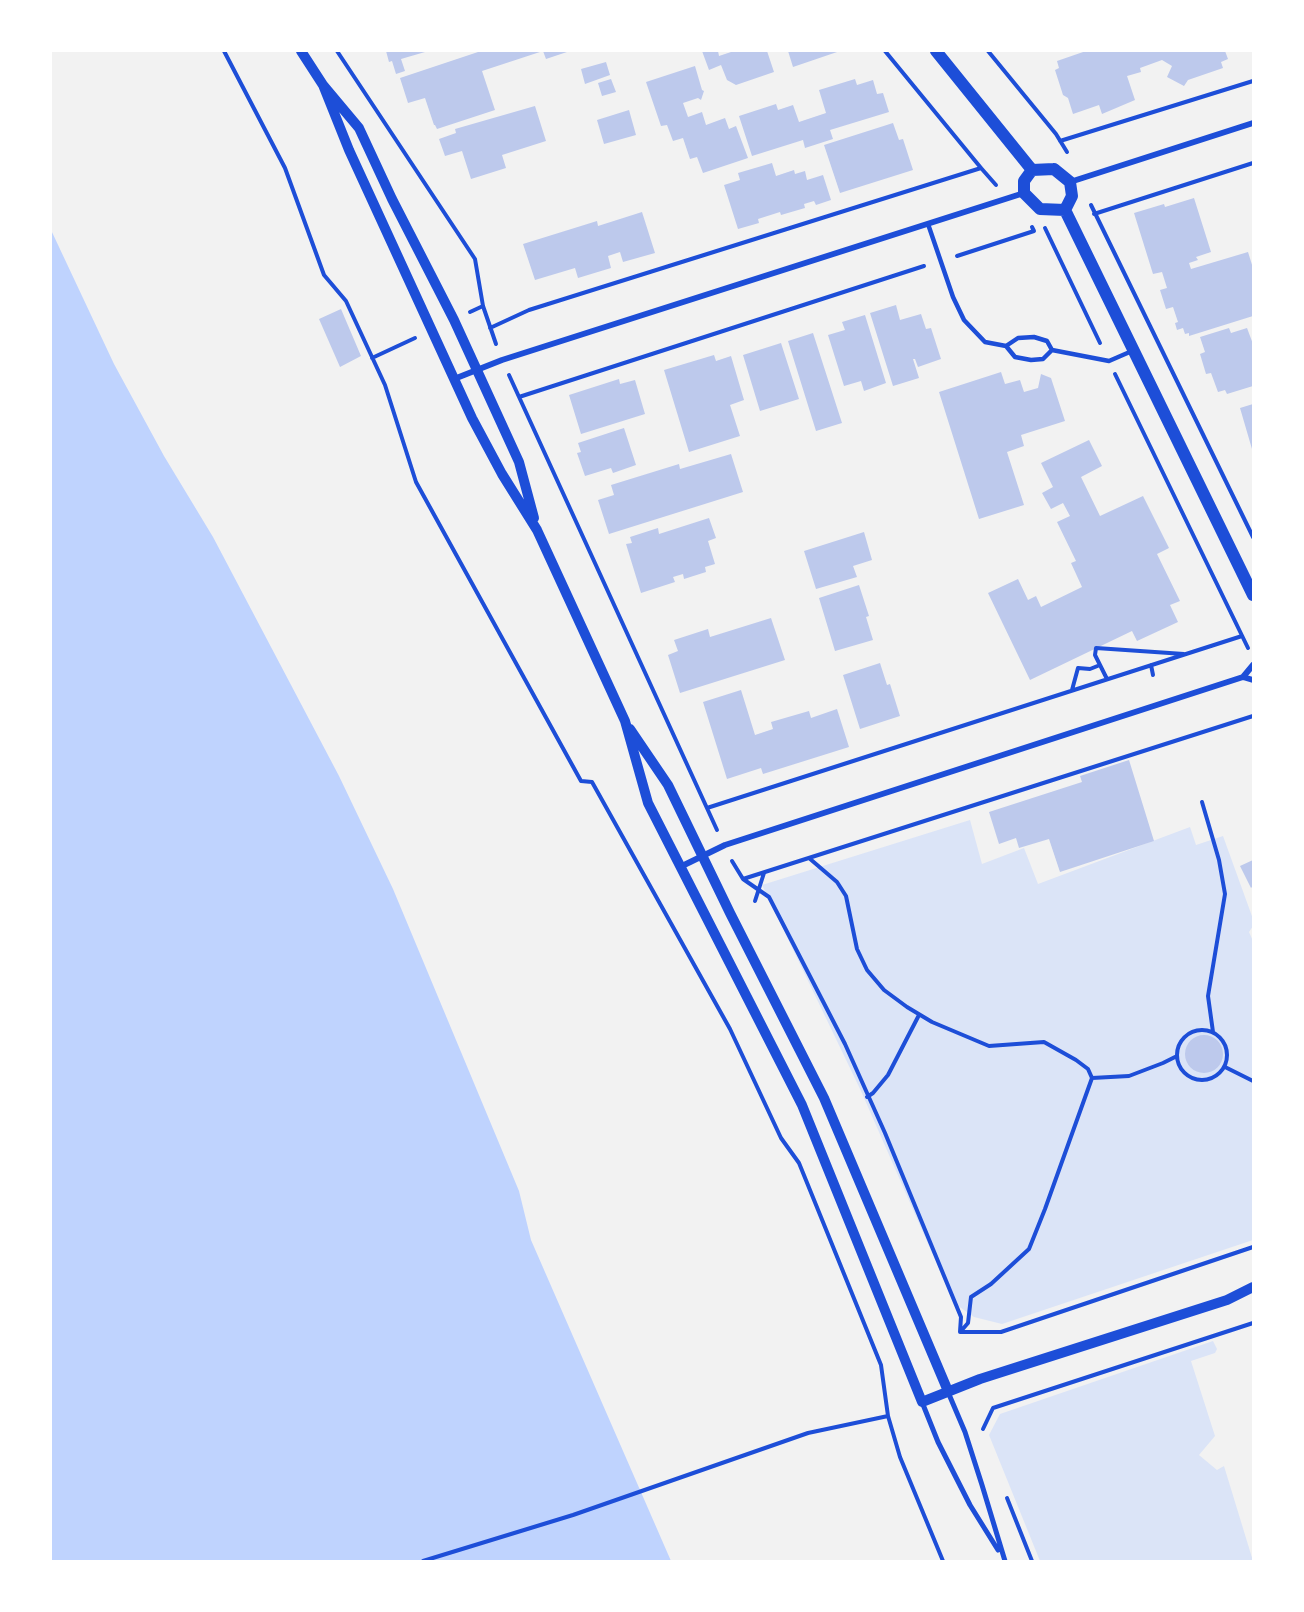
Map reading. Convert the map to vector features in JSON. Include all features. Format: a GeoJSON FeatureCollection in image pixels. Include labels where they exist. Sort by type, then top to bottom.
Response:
{"type":"FeatureCollection","features":[{"type":"Feature","properties":{"kind":"main road"},"geometry":{"type":"LineString","coordinates":[[936,51],[1032,170]]}},
{"type":"Feature","properties":{"kind":"main road"},"geometry":{"type":"LineString","coordinates":[[1032,170],[1054,169],[1070,182],[1072,196],[1065,210]]}},
{"type":"Feature","properties":{"kind":"main road"},"geometry":{"type":"LineString","coordinates":[[1032,170],[1024,181],[1024,193],[1040,209],[1065,210]]}},
{"type":"Feature","properties":{"kind":"main road"},"geometry":{"type":"LineString","coordinates":[[1065,210],[1253,595]]}},
{"type":"Feature","properties":{"kind":"street"},"geometry":{"type":"LineString","coordinates":[[301,51],[323,85],[359,128],[453,320],[519,462],[537,530]]}},
{"type":"Feature","properties":{"kind":"street"},"geometry":{"type":"LineString","coordinates":[[323,85],[349,150],[454,379],[502,474],[537,530],[625,721],[648,803],[802,1105],[938,1442],[970,1504],[1004,1559]]}},
{"type":"Feature","properties":{"kind":"street"},"geometry":{"type":"LineString","coordinates":[[1070,182],[1253,123]]}},
{"type":"Feature","properties":{"kind":"street"},"geometry":{"type":"LineString","coordinates":[[454,379],[502,360],[1024,193]]}},
{"type":"Feature","properties":{"kind":"street"},"geometry":{"type":"LineString","coordinates":[[680,867],[724,845],[1244,677],[1253,665]]}},
{"type":"Feature","properties":{"kind":"street"},"geometry":{"type":"LineString","coordinates":[[1244,677],[1253,680]]}},
{"type":"Feature","properties":{"kind":"street"},"geometry":{"type":"LineString","coordinates":[[625,721],[668,785],[824,1098],[948,1391],[979,1474],[1004,1559]]}},
{"type":"Feature","properties":{"kind":"street"},"geometry":{"type":"LineString","coordinates":[[922,1402],[948,1391],[1227,1300],[1253,1287]]}},
{"type":"Feature","properties":{"kind":"lane"},"geometry":{"type":"LineString","coordinates":[[928,224],[953,297],[964,320],[985,342],[1006,346],[1016,357],[1031,360],[1042,359],[1052,350]]}},
{"type":"Feature","properties":{"kind":"lane"},"geometry":{"type":"LineString","coordinates":[[1006,346],[1018,338],[1034,337],[1047,341],[1052,350]]}},
{"type":"Feature","properties":{"kind":"lane"},"geometry":{"type":"LineString","coordinates":[[1052,350],[1109,361],[1134,350]]}},
{"type":"Feature","properties":{"kind":"path"},"geometry":{"type":"LineString","coordinates":[[224,51],[285,168],[324,274],[346,301],[385,385],[416,482],[581,781],[592,782],[729,1029],[781,1138],[799,1162],[881,1365],[888,1416],[900,1457],[943,1561]]}},
{"type":"Feature","properties":{"kind":"path"},"geometry":{"type":"LineString","coordinates":[[337,51],[475,259],[483,306],[502,360],[724,845],[743,879],[769,897],[845,1044],[885,1133],[961,1317],[960,1332]]}},
{"type":"Feature","properties":{"kind":"path"},"geometry":{"type":"LineString","coordinates":[[519,397],[1034,231],[1023,212],[981,168],[885,51]]}},
{"type":"Feature","properties":{"kind":"path"},"geometry":{"type":"LineString","coordinates":[[1060,141],[1253,81]]}},
{"type":"Feature","properties":{"kind":"path"},"geometry":{"type":"LineString","coordinates":[[1096,214],[1253,164]]}},
{"type":"Feature","properties":{"kind":"path"},"geometry":{"type":"LineString","coordinates":[[489,328],[529,310],[981,168]]}},
{"type":"Feature","properties":{"kind":"path"},"geometry":{"type":"LineString","coordinates":[[1045,228],[1249,651]]}},
{"type":"Feature","properties":{"kind":"path"},"geometry":{"type":"LineString","coordinates":[[372,358],[418,336]]}},
{"type":"Feature","properties":{"kind":"path"},"geometry":{"type":"LineString","coordinates":[[708,808],[1242,636]]}},
{"type":"Feature","properties":{"kind":"path"},"geometry":{"type":"LineString","coordinates":[[1107,679],[1095,655],[1096,648],[1186,654]]}},
{"type":"Feature","properties":{"kind":"path"},"geometry":{"type":"LineString","coordinates":[[1072,691],[1078,668],[1090,669],[1100,664]]}},
{"type":"Feature","properties":{"kind":"path"},"geometry":{"type":"LineString","coordinates":[[1151,665],[1153,675]]}},
{"type":"Feature","properties":{"kind":"path"},"geometry":{"type":"LineString","coordinates":[[743,879],[1253,716]]}},
{"type":"Feature","properties":{"kind":"path"},"geometry":{"type":"LineString","coordinates":[[1202,802],[1225,894],[1208,996],[1213,1032]]}},
{"type":"Feature","properties":{"kind":"path"},"geometry":{"type":"LineString","coordinates":[[809,858],[837,882],[846,896],[857,949],[867,970],[884,990],[920,1015],[989,1046],[1044,1042],[1076,1060],[1088,1069],[1092,1077],[1046,1209],[1029,1250],[991,1284],[971,1297],[968,1323],[960,1332]]}},
{"type":"Feature","properties":{"kind":"path"},"geometry":{"type":"LineString","coordinates":[[755,901],[764,872]]}},
{"type":"Feature","properties":{"kind":"path"},"geometry":{"type":"LineString","coordinates":[[867,1097],[888,1075],[920,1015]]}},
{"type":"Feature","properties":{"kind":"path"},"geometry":{"type":"LineString","coordinates":[[1205,1029],[1220,1036],[1225,1043],[1227,1060],[1225,1067],[1213,1078],[1197,1080],[1189,1077],[1183,1071],[1177,1056],[1182,1039],[1196,1030],[1205,1029]]}},
{"type":"Feature","properties":{"kind":"path"},"geometry":{"type":"LineString","coordinates":[[1092,1077],[1129,1076],[1177,1056]]}},
{"type":"Feature","properties":{"kind":"path"},"geometry":{"type":"LineString","coordinates":[[1225,1067],[1253,1081]]}},
{"type":"Feature","properties":{"kind":"path"},"geometry":{"type":"LineString","coordinates":[[960,1332],[1001,1332],[1253,1247]]}},
{"type":"Feature","properties":{"kind":"path"},"geometry":{"type":"LineString","coordinates":[[983,1426],[993,1408],[1253,1323]]}},
{"type":"Feature","properties":{"kind":"path"},"geometry":{"type":"LineString","coordinates":[[423,1561],[573,1515],[808,1433],[888,1416]]}},
{"type":"Feature","properties":{"kind":"shaded area"},"geometry":{"type":"Polygon","coordinates":[[[970,820],[982,864],[1024,848],[1038,884],[1190,827],[1196,845],[1223,836],[1253,919],[1253,926],[1249,932],[1253,941],[1253,1240],[1002,1324],[974,1317],[954,1303],[861,1091],[762,885],[970,820]]]}},
{"type":"Feature","properties":{"kind":"shaded area"},"geometry":{"type":"Polygon","coordinates":[[[1213,1341],[1217,1349],[1215,1353],[1191,1361],[1215,1436],[1199,1455],[1217,1470],[1224,1466],[1253,1561],[1040,1561],[989,1435],[1000,1414],[1213,1341]]]}},
{"type":"Feature","properties":{"kind":"water"},"geometry":{"type":"Polygon","coordinates":[[[51,230],[114,364],[164,456],[213,537],[339,776],[393,889],[519,1191],[531,1240],[671,1561],[51,1561],[51,230]]]}},
{"type":"Feature","properties":{"kind":"building"},"geometry":{"type":"Polygon","coordinates":[[[386,51],[425,52],[401,59],[405,71],[396,74],[386,51]]]}},
{"type":"Feature","properties":{"kind":"building"},"geometry":{"type":"Polygon","coordinates":[[[481,51],[543,51],[482,71],[495,110],[437,129],[425,98],[408,103],[400,78],[481,51]]]}},
{"type":"Feature","properties":{"kind":"building"},"geometry":{"type":"Polygon","coordinates":[[[543,51],[570,51],[546,59],[543,51]]]}},
{"type":"Feature","properties":{"kind":"building"},"geometry":{"type":"Polygon","coordinates":[[[702,51],[718,51],[719,56],[734,51],[767,51],[774,72],[736,85],[727,80],[721,65],[709,70],[702,51]]]}},
{"type":"Feature","properties":{"kind":"building"},"geometry":{"type":"Polygon","coordinates":[[[788,51],[840,51],[793,67],[788,51]]]}},
{"type":"Feature","properties":{"kind":"building"},"geometry":{"type":"Polygon","coordinates":[[[1086,51],[1225,51],[1228,59],[1221,62],[1223,68],[1188,80],[1184,86],[1167,77],[1172,66],[1162,60],[1140,68],[1141,72],[1127,76],[1135,100],[1102,114],[1099,105],[1073,114],[1068,98],[1063,95],[1055,70],[1059,68],[1057,61],[1086,51]]]}},
{"type":"Feature","properties":{"kind":"building"},"geometry":{"type":"Polygon","coordinates":[[[606,62],[610,75],[585,84],[581,69],[606,62]]]}},
{"type":"Feature","properties":{"kind":"building"},"geometry":{"type":"Polygon","coordinates":[[[695,66],[704,91],[701,100],[698,98],[683,103],[688,117],[702,112],[706,125],[725,118],[729,129],[736,126],[748,158],[703,173],[697,157],[690,159],[683,138],[673,141],[667,125],[661,126],[646,82],[695,66]]]}},
{"type":"Feature","properties":{"kind":"building"},"geometry":{"type":"Polygon","coordinates":[[[611,79],[616,92],[602,96],[598,83],[611,79]]]}},
{"type":"Feature","properties":{"kind":"building"},"geometry":{"type":"Polygon","coordinates":[[[855,79],[857,85],[873,80],[877,94],[883,93],[889,112],[830,130],[833,139],[805,148],[803,140],[752,156],[739,116],[776,104],[778,110],[793,105],[799,122],[826,113],[819,90],[855,79]]]}},
{"type":"Feature","properties":{"kind":"building"},"geometry":{"type":"Polygon","coordinates":[[[535,106],[546,141],[502,155],[506,168],[471,179],[462,151],[445,156],[439,139],[456,133],[455,129],[535,106]]]}},
{"type":"Feature","properties":{"kind":"building"},"geometry":{"type":"Polygon","coordinates":[[[629,110],[636,135],[604,144],[597,120],[629,110]]]}},
{"type":"Feature","properties":{"kind":"building"},"geometry":{"type":"Polygon","coordinates":[[[893,123],[899,140],[903,139],[913,170],[840,193],[824,145],[893,123]]]}},
{"type":"Feature","properties":{"kind":"building"},"geometry":{"type":"Polygon","coordinates":[[[772,163],[776,176],[794,170],[795,174],[805,171],[807,180],[823,175],[831,200],[816,205],[814,201],[804,204],[805,208],[781,215],[780,212],[758,219],[759,223],[738,229],[724,185],[740,180],[738,173],[772,163]]]}},
{"type":"Feature","properties":{"kind":"building"},"geometry":{"type":"Polygon","coordinates":[[[1194,198],[1211,252],[1196,257],[1198,260],[1189,263],[1191,269],[1248,252],[1253,268],[1253,316],[1189,336],[1189,333],[1185,334],[1183,328],[1177,330],[1175,323],[1178,322],[1173,307],[1166,309],[1160,290],[1167,288],[1162,272],[1153,274],[1134,213],[1194,198]]]}},
{"type":"Feature","properties":{"kind":"building"},"geometry":{"type":"Polygon","coordinates":[[[642,212],[655,253],[623,262],[620,252],[608,256],[611,268],[578,278],[575,268],[535,280],[523,244],[597,221],[598,226],[642,212]]]}},
{"type":"Feature","properties":{"kind":"building"},"geometry":{"type":"Polygon","coordinates":[[[896,305],[900,320],[921,314],[926,329],[931,328],[941,359],[918,367],[913,359],[919,378],[893,386],[870,313],[896,305]]]}},
{"type":"Feature","properties":{"kind":"building"},"geometry":{"type":"Polygon","coordinates":[[[341,309],[361,356],[340,367],[319,319],[341,309]]]}},
{"type":"Feature","properties":{"kind":"building"},"geometry":{"type":"Polygon","coordinates":[[[865,315],[886,383],[864,391],[861,381],[844,386],[828,335],[845,330],[842,322],[865,315]]]}},
{"type":"Feature","properties":{"kind":"building"},"geometry":{"type":"Polygon","coordinates":[[[1229,328],[1231,333],[1247,328],[1253,344],[1253,386],[1227,394],[1225,390],[1218,392],[1211,373],[1206,374],[1200,354],[1205,352],[1200,337],[1229,328]]]}},
{"type":"Feature","properties":{"kind":"building"},"geometry":{"type":"Polygon","coordinates":[[[813,333],[842,423],[816,431],[788,341],[813,333]]]}},
{"type":"Feature","properties":{"kind":"building"},"geometry":{"type":"Polygon","coordinates":[[[781,343],[799,399],[760,411],[743,355],[781,343]]]}},
{"type":"Feature","properties":{"kind":"building"},"geometry":{"type":"Polygon","coordinates":[[[714,355],[716,361],[731,356],[744,400],[730,405],[740,436],[689,452],[664,370],[714,355]]]}},
{"type":"Feature","properties":{"kind":"building"},"geometry":{"type":"Polygon","coordinates":[[[1001,372],[1005,384],[1020,380],[1024,392],[1038,388],[1041,374],[1051,378],[1065,421],[1021,435],[1024,446],[1007,452],[1024,505],[979,519],[939,392],[1001,372]]]}},
{"type":"Feature","properties":{"kind":"building"},"geometry":{"type":"Polygon","coordinates":[[[619,379],[620,384],[635,380],[645,414],[581,434],[569,395],[619,379]]]}},
{"type":"Feature","properties":{"kind":"building"},"geometry":{"type":"Polygon","coordinates":[[[1253,404],[1253,449],[1252,449],[1240,408],[1253,404]]]}},
{"type":"Feature","properties":{"kind":"building"},"geometry":{"type":"Polygon","coordinates":[[[624,428],[636,465],[613,473],[611,468],[585,476],[577,453],[581,452],[578,443],[624,428]]]}},
{"type":"Feature","properties":{"kind":"building"},"geometry":{"type":"Polygon","coordinates":[[[1089,440],[1102,466],[1081,477],[1100,516],[1143,496],[1169,548],[1157,554],[1180,601],[1170,605],[1178,622],[1137,641],[1132,631],[1030,680],[988,593],[1018,579],[1028,600],[1036,596],[1041,607],[1082,587],[1071,563],[1076,561],[1057,522],[1070,516],[1063,503],[1051,509],[1042,493],[1053,487],[1041,463],[1089,440]]]}},
{"type":"Feature","properties":{"kind":"building"},"geometry":{"type":"Polygon","coordinates":[[[731,454],[743,492],[609,534],[598,500],[614,495],[611,485],[679,464],[680,469],[731,454]]]}},
{"type":"Feature","properties":{"kind":"building"},"geometry":{"type":"Polygon","coordinates":[[[709,518],[716,538],[708,541],[715,564],[705,567],[706,572],[684,579],[683,574],[673,577],[675,582],[641,593],[626,544],[632,543],[630,537],[658,528],[659,534],[709,518]]]}},
{"type":"Feature","properties":{"kind":"building"},"geometry":{"type":"Polygon","coordinates":[[[864,532],[872,560],[853,566],[857,577],[816,589],[804,551],[864,532]]]}},
{"type":"Feature","properties":{"kind":"building"},"geometry":{"type":"Polygon","coordinates":[[[859,585],[869,616],[866,617],[873,640],[835,651],[819,598],[859,585]]]}},
{"type":"Feature","properties":{"kind":"building"},"geometry":{"type":"Polygon","coordinates":[[[771,618],[785,660],[680,693],[668,655],[678,651],[674,640],[708,629],[710,637],[771,618]]]}},
{"type":"Feature","properties":{"kind":"building"},"geometry":{"type":"Polygon","coordinates":[[[880,663],[887,685],[890,684],[900,716],[860,729],[843,675],[880,663]]]}},
{"type":"Feature","properties":{"kind":"building"},"geometry":{"type":"Polygon","coordinates":[[[741,690],[755,735],[773,729],[771,722],[809,711],[811,718],[837,709],[849,747],[763,774],[761,768],[727,779],[703,702],[741,690]]]}},
{"type":"Feature","properties":{"kind":"building"},"geometry":{"type":"Polygon","coordinates":[[[1129,760],[1154,841],[1060,872],[1049,839],[1019,848],[1016,838],[999,844],[989,812],[1082,782],[1080,776],[1129,760]]]}},
{"type":"Feature","properties":{"kind":"building"},"geometry":{"type":"Polygon","coordinates":[[[1253,860],[1253,886],[1251,888],[1240,866],[1253,860]]]}},
{"type":"Feature","properties":{"kind":"building"},"geometry":{"type":"Polygon","coordinates":[[[1204,1035],[1217,1041],[1223,1054],[1217,1067],[1204,1073],[1191,1067],[1185,1054],[1191,1041],[1204,1035]]]}}]}
